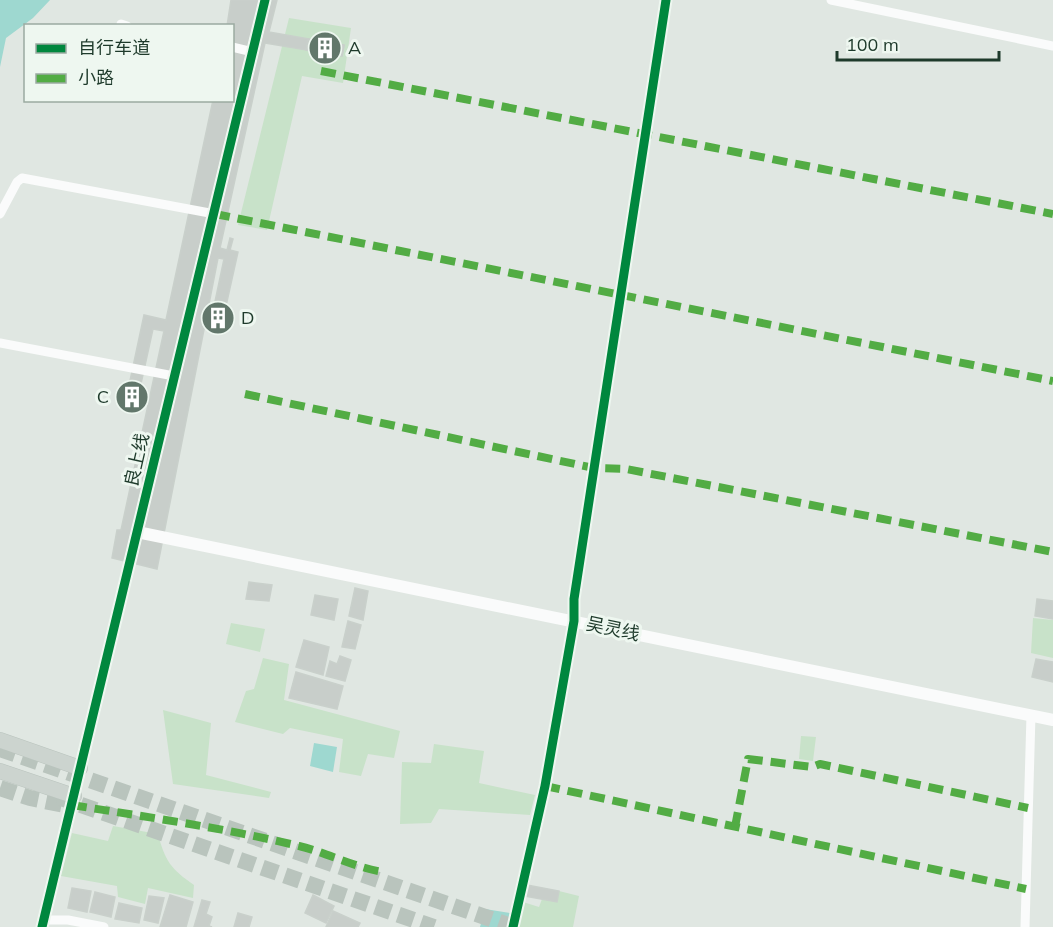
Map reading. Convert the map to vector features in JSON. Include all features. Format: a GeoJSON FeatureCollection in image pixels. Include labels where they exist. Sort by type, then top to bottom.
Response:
{"type":"FeatureCollection","features":[{"type":"Feature","properties":{"kind":"main road"},"geometry":{"type":"LineString","coordinates":[[0,740],[80,768]]}},
{"type":"Feature","properties":{"kind":"main road"},"geometry":{"type":"LineString","coordinates":[[0,771],[74,796]]}},
{"type":"Feature","properties":{"kind":"street","name":"良上线"},"geometry":{"type":"LineString","coordinates":[[43,924],[265,0]]}},
{"type":"Feature","properties":{"kind":"street"},"geometry":{"type":"LineString","coordinates":[[513,927],[545,786],[574,621],[574,599],[666,0]]}},
{"type":"Feature","properties":{"kind":"street"},"geometry":{"type":"LineString","coordinates":[[835,0],[1053,46]]}},
{"type":"Feature","properties":{"kind":"street"},"geometry":{"type":"LineString","coordinates":[[234,48],[253,52]]}},
{"type":"Feature","properties":{"kind":"street"},"geometry":{"type":"LineString","coordinates":[[0,214],[16,182],[22,178],[214,214]]}},
{"type":"Feature","properties":{"kind":"street"},"geometry":{"type":"LineString","coordinates":[[0,343],[174,376]]}},
{"type":"Feature","properties":{"kind":"street","name":"吴灵线"},"geometry":{"type":"LineString","coordinates":[[137,532],[1053,720]]}},
{"type":"Feature","properties":{"kind":"street"},"geometry":{"type":"LineString","coordinates":[[1025,927],[1031,716]]}},
{"type":"Feature","properties":{"kind":"street"},"geometry":{"type":"LineString","coordinates":[[43,924],[68,920],[104,927]]}},
{"type":"Feature","properties":{"kind":"green space"},"geometry":{"type":"Polygon","coordinates":[[[289,18],[351,28],[343,83],[302,76],[267,230],[238,225],[289,18]]]}},
{"type":"Feature","properties":{"kind":"green space"},"geometry":{"type":"Polygon","coordinates":[[[1033,618],[1053,620],[1053,658],[1031,653],[1033,618]]]}},
{"type":"Feature","properties":{"kind":"green space"},"geometry":{"type":"Polygon","coordinates":[[[231,623],[265,629],[260,652],[226,644],[231,623]]]}},
{"type":"Feature","properties":{"kind":"green space"},"geometry":{"type":"Polygon","coordinates":[[[263,658],[289,664],[284,700],[400,731],[394,758],[368,754],[361,776],[339,772],[343,739],[290,728],[283,734],[235,722],[246,691],[254,689],[263,658]]]}},
{"type":"Feature","properties":{"kind":"green space"},"geometry":{"type":"Polygon","coordinates":[[[163,710],[211,723],[206,775],[271,792],[269,798],[173,784],[163,710]]]}},
{"type":"Feature","properties":{"kind":"green space"},"geometry":{"type":"Polygon","coordinates":[[[801,736],[816,737],[813,761],[799,759],[801,736]]]}},
{"type":"Feature","properties":{"kind":"green space"},"geometry":{"type":"Polygon","coordinates":[[[434,744],[484,751],[479,783],[535,795],[530,815],[439,809],[431,823],[400,824],[402,762],[431,763],[434,744]]]}},
{"type":"Feature","properties":{"kind":"green space"},"geometry":{"type":"Polygon","coordinates":[[[113,826],[158,834],[170,864],[194,885],[193,898],[148,888],[145,904],[118,897],[117,886],[61,876],[72,833],[108,841],[113,826]]]}},
{"type":"Feature","properties":{"kind":"green space"},"geometry":{"type":"Polygon","coordinates":[[[559,891],[579,896],[573,927],[518,927],[523,902],[539,907],[542,899],[557,902],[559,891]]]}},
{"type":"Feature","properties":{"kind":"water"},"geometry":{"type":"Polygon","coordinates":[[[0,0],[50,0],[33,18],[6,38],[0,67],[0,0]]]}},
{"type":"Feature","properties":{"kind":"water"},"geometry":{"type":"Polygon","coordinates":[[[314,743],[337,747],[333,772],[310,766],[314,743]]]}},
{"type":"Feature","properties":{"kind":"water"},"geometry":{"type":"Polygon","coordinates":[[[485,909],[510,913],[506,927],[480,927],[485,909]]]}},
{"type":"Feature","properties":{"kind":"building"},"geometry":{"type":"Polygon","coordinates":[[[231,0],[277,0],[269,32],[344,45],[342,56],[265,43],[220,248],[227,250],[230,238],[233,239],[230,250],[238,252],[220,333],[209,330],[224,259],[218,258],[157,569],[112,558],[117,530],[121,530],[164,331],[153,329],[135,411],[124,409],[144,315],[166,320],[213,102],[234,102],[234,24],[227,24],[231,0]]]}},
{"type":"Feature","properties":{"kind":"building","name":"A"},"geometry":{"type":"Polygon","coordinates":[[[308,39],[344,45],[342,56],[306,50],[308,39]]]}},
{"type":"Feature","properties":{"kind":"building","name":"D"},"geometry":{"type":"Polygon","coordinates":[[[215,303],[226,306],[220,333],[209,330],[215,303]]]}},
{"type":"Feature","properties":{"kind":"building","name":"C"},"geometry":{"type":"Polygon","coordinates":[[[130,382],[141,384],[135,411],[124,409],[130,382]]]}},
{"type":"Feature","properties":{"kind":"building"},"geometry":{"type":"Polygon","coordinates":[[[249,582],[272,585],[269,601],[246,599],[249,582]]]}},
{"type":"Feature","properties":{"kind":"building"},"geometry":{"type":"Polygon","coordinates":[[[355,588],[368,591],[363,620],[349,616],[355,588]]]}},
{"type":"Feature","properties":{"kind":"building"},"geometry":{"type":"Polygon","coordinates":[[[315,595],[338,599],[334,620],[311,615],[315,595]]]}},
{"type":"Feature","properties":{"kind":"building"},"geometry":{"type":"Polygon","coordinates":[[[1037,599],[1053,601],[1053,619],[1035,616],[1037,599]]]}},
{"type":"Feature","properties":{"kind":"building"},"geometry":{"type":"Polygon","coordinates":[[[348,621],[361,625],[355,649],[342,647],[348,621]]]}},
{"type":"Feature","properties":{"kind":"building"},"geometry":{"type":"Polygon","coordinates":[[[304,640],[329,647],[323,675],[296,667],[304,640]]]}},
{"type":"Feature","properties":{"kind":"building"},"geometry":{"type":"Polygon","coordinates":[[[340,656],[351,660],[345,681],[326,676],[330,661],[337,664],[340,656]]]}},
{"type":"Feature","properties":{"kind":"building"},"geometry":{"type":"Polygon","coordinates":[[[1036,659],[1053,662],[1053,682],[1032,677],[1036,659]]]}},
{"type":"Feature","properties":{"kind":"building"},"geometry":{"type":"Polygon","coordinates":[[[296,672],[343,686],[337,709],[289,698],[296,672]]]}},
{"type":"Feature","properties":{"kind":"building"},"geometry":{"type":"Polygon","coordinates":[[[527,885],[559,891],[557,902],[524,896],[527,885]]]}},
{"type":"Feature","properties":{"kind":"building"},"geometry":{"type":"Polygon","coordinates":[[[72,888],[91,891],[87,912],[68,908],[72,888]]]}},
{"type":"Feature","properties":{"kind":"building"},"geometry":{"type":"Polygon","coordinates":[[[95,892],[115,897],[111,917],[90,912],[95,892]]]}},
{"type":"Feature","properties":{"kind":"building"},"geometry":{"type":"Polygon","coordinates":[[[170,895],[193,902],[186,927],[160,927],[170,895]]]}},
{"type":"Feature","properties":{"kind":"building"},"geometry":{"type":"Polygon","coordinates":[[[313,895],[334,906],[326,923],[305,913],[313,895]]]}},
{"type":"Feature","properties":{"kind":"building"},"geometry":{"type":"Polygon","coordinates":[[[149,896],[164,898],[158,923],[144,920],[149,896]]]}},
{"type":"Feature","properties":{"kind":"building"},"geometry":{"type":"Polygon","coordinates":[[[202,900],[210,902],[206,914],[212,917],[209,926],[212,927],[194,927],[202,900]]]}},
{"type":"Feature","properties":{"kind":"building"},"geometry":{"type":"Polygon","coordinates":[[[119,903],[142,908],[139,923],[115,919],[119,903]]]}},
{"type":"Feature","properties":{"kind":"building"},"geometry":{"type":"Polygon","coordinates":[[[333,911],[360,923],[358,927],[326,927],[333,911]]]}},
{"type":"Feature","properties":{"kind":"building"},"geometry":{"type":"Polygon","coordinates":[[[238,913],[252,917],[249,927],[234,927],[238,913]]]}},
{"type":"Feature","properties":{"kind":"tunnel"},"geometry":{"type":"LineString","coordinates":[[0,749],[514,927]]}},
{"type":"Feature","properties":{"kind":"tunnel"},"geometry":{"type":"LineString","coordinates":[[0,788],[30,798],[69,806]]}},
{"type":"Feature","properties":{"kind":"tunnel"},"geometry":{"type":"LineString","coordinates":[[58,797],[434,927]]}},
{"type":"Feature","properties":{"kind":"marked path"},"geometry":{"type":"LineString","coordinates":[[321,71],[1053,214]]}},
{"type":"Feature","properties":{"kind":"marked path"},"geometry":{"type":"LineString","coordinates":[[215,214],[1053,381]]}},
{"type":"Feature","properties":{"kind":"marked path"},"geometry":{"type":"LineString","coordinates":[[245,394],[594,468],[626,469],[1053,552]]}},
{"type":"Feature","properties":{"kind":"marked path"},"geometry":{"type":"LineString","coordinates":[[735,827],[748,759],[812,767],[820,764],[1028,808]]}},
{"type":"Feature","properties":{"kind":"marked path"},"geometry":{"type":"LineString","coordinates":[[545,786],[1026,889]]}},
{"type":"Feature","properties":{"kind":"marked path"},"geometry":{"type":"LineString","coordinates":[[72,805],[186,823],[271,840],[310,849],[361,867],[383,872]]}},
{"type":"Feature","properties":{"kind":"cycle path"},"geometry":{"type":"LineString","coordinates":[[42,927],[265,0]]}},
{"type":"Feature","properties":{"kind":"cycle path"},"geometry":{"type":"LineString","coordinates":[[513,927],[545,786],[574,621],[574,599],[666,0]]}},
{"type":"Feature","properties":{"kind":"place","name":"A"},"geometry":{"type":"Point","coordinates":[325,48]}},
{"type":"Feature","properties":{"kind":"place","name":"D"},"geometry":{"type":"Point","coordinates":[218,318]}},
{"type":"Feature","properties":{"kind":"place","name":"C"},"geometry":{"type":"Point","coordinates":[132,397]}}]}
